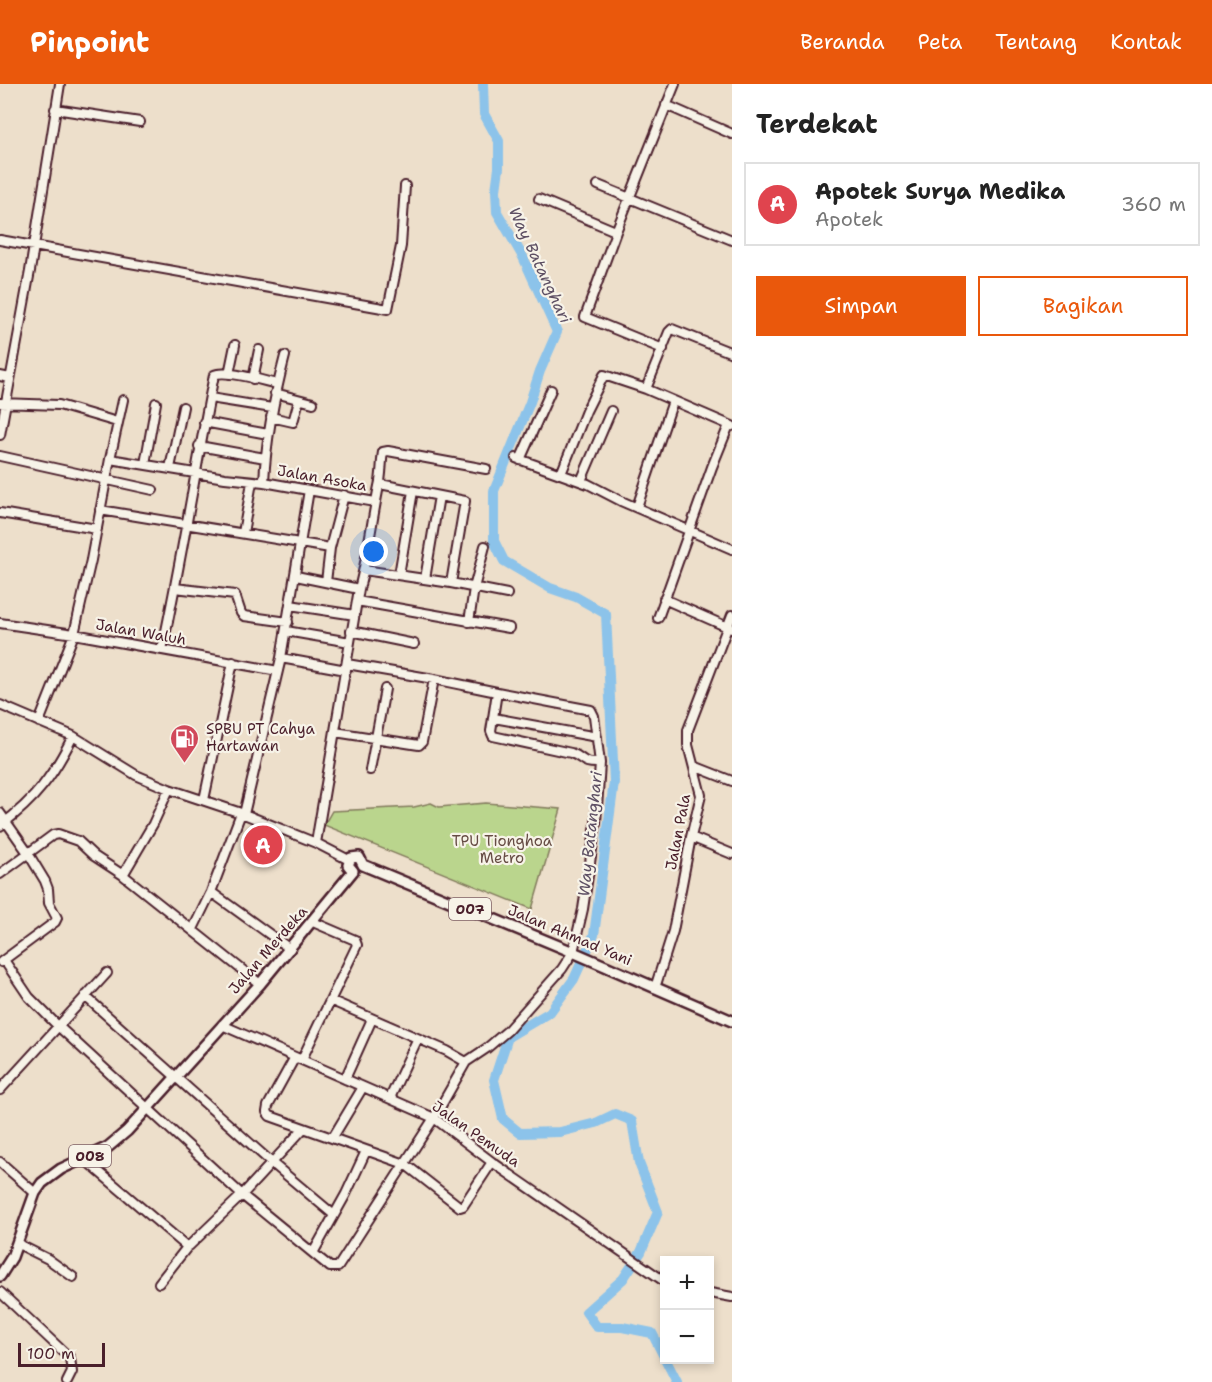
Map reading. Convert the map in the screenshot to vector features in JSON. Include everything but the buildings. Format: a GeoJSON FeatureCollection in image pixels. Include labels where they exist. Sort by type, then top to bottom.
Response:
{"type":"FeatureCollection","features":[{"type":"Feature","properties":{"kind":"main road"},"geometry":{"type":"LineString","coordinates":[[353,871],[348,865],[349,860],[359,857],[363,864]]}},
{"type":"Feature","properties":{"kind":"main road","name":"Jalan Ahmad Yani"},"geometry":{"type":"LineString","coordinates":[[363,864],[732,1021]]}},
{"type":"Feature","properties":{"kind":"main road","name":"008"},"geometry":{"type":"LineString","coordinates":[[353,871],[361,869],[363,864]]}},
{"type":"Feature","properties":{"kind":"main road","name":"Jalan Merdeka"},"geometry":{"type":"LineString","coordinates":[[175,1078],[260,984],[353,871]]}},
{"type":"Feature","properties":{"kind":"main road","name":"008"},"geometry":{"type":"LineString","coordinates":[[0,1276],[18,1244],[35,1193],[42,1183],[51,1174],[108,1147],[175,1078]]}},
{"type":"Feature","properties":{"kind":"street"},"geometry":{"type":"LineString","coordinates":[[0,435],[3,404],[10,378],[34,245],[60,84]]}},
{"type":"Feature","properties":{"kind":"street"},"geometry":{"type":"LineString","coordinates":[[663,350],[585,316],[628,198],[675,84]]}},
{"type":"Feature","properties":{"kind":"street"},"geometry":{"type":"LineString","coordinates":[[666,105],[732,134]]}},
{"type":"Feature","properties":{"kind":"street"},"geometry":{"type":"LineString","coordinates":[[56,109],[140,122]]}},
{"type":"Feature","properties":{"kind":"street"},"geometry":{"type":"LineString","coordinates":[[598,185],[732,240]]}},
{"type":"Feature","properties":{"kind":"street"},"geometry":{"type":"LineString","coordinates":[[0,240],[388,309],[401,246],[405,186]]}},
{"type":"Feature","properties":{"kind":"street"},"geometry":{"type":"LineString","coordinates":[[539,199],[613,230],[617,229]]}},
{"type":"Feature","properties":{"kind":"street"},"geometry":{"type":"LineString","coordinates":[[646,389],[669,332],[676,329],[732,353]]}},
{"type":"Feature","properties":{"kind":"street"},"geometry":{"type":"LineString","coordinates":[[229,374],[235,345]]}},
{"type":"Feature","properties":{"kind":"street"},"geometry":{"type":"LineString","coordinates":[[253,379],[259,350]]}},
{"type":"Feature","properties":{"kind":"street"},"geometry":{"type":"LineString","coordinates":[[264,482],[268,434],[285,357]]}},
{"type":"Feature","properties":{"kind":"street"},"geometry":{"type":"LineString","coordinates":[[162,650],[214,375],[218,372],[278,384]]}},
{"type":"Feature","properties":{"kind":"street"},"geometry":{"type":"LineString","coordinates":[[561,474],[586,411],[604,375],[646,389],[731,425],[689,530],[658,618]]}},
{"type":"Feature","properties":{"kind":"street"},"geometry":{"type":"LineString","coordinates":[[0,376],[10,378]]}},
{"type":"Feature","properties":{"kind":"street"},"geometry":{"type":"LineString","coordinates":[[551,390],[518,459],[581,482],[732,549]]}},
{"type":"Feature","properties":{"kind":"street"},"geometry":{"type":"LineString","coordinates":[[276,393],[313,403]]}},
{"type":"Feature","properties":{"kind":"street"},"geometry":{"type":"LineString","coordinates":[[210,398],[272,413],[293,422],[299,400]]}},
{"type":"Feature","properties":{"kind":"street"},"geometry":{"type":"LineString","coordinates":[[39,722],[74,634],[123,400]]}},
{"type":"Feature","properties":{"kind":"street"},"geometry":{"type":"LineString","coordinates":[[3,404],[15,402],[59,405],[117,422]]}},
{"type":"Feature","properties":{"kind":"street"},"geometry":{"type":"LineString","coordinates":[[637,507],[673,402]]}},
{"type":"Feature","properties":{"kind":"street"},"geometry":{"type":"LineString","coordinates":[[145,464],[156,403]]}},
{"type":"Feature","properties":{"kind":"street"},"geometry":{"type":"LineString","coordinates":[[170,468],[183,406]]}},
{"type":"Feature","properties":{"kind":"street"},"geometry":{"type":"LineString","coordinates":[[581,482],[611,411]]}},
{"type":"Feature","properties":{"kind":"street"},"geometry":{"type":"LineString","coordinates":[[204,422],[268,434]]}},
{"type":"Feature","properties":{"kind":"street"},"geometry":{"type":"LineString","coordinates":[[199,446],[265,458]]}},
{"type":"Feature","properties":{"kind":"street"},"geometry":{"type":"LineString","coordinates":[[316,843],[351,631],[380,484],[382,455],[385,451],[486,469]]}},
{"type":"Feature","properties":{"kind":"street"},"geometry":{"type":"LineString","coordinates":[[0,456],[153,490]]}},
{"type":"Feature","properties":{"kind":"street","name":"Jalan Asoka"},"geometry":{"type":"LineString","coordinates":[[110,459],[375,501]]}},
{"type":"Feature","properties":{"kind":"street"},"geometry":{"type":"LineString","coordinates":[[243,533],[252,482]]}},
{"type":"Feature","properties":{"kind":"street"},"geometry":{"type":"LineString","coordinates":[[380,484],[466,502],[451,583]]}},
{"type":"Feature","properties":{"kind":"street"},"geometry":{"type":"LineString","coordinates":[[193,929],[211,892],[243,813],[281,658],[309,490]]}},
{"type":"Feature","properties":{"kind":"street"},"geometry":{"type":"LineString","coordinates":[[399,575],[413,491]]}},
{"type":"Feature","properties":{"kind":"street"},"geometry":{"type":"LineString","coordinates":[[326,582],[330,548],[344,495]]}},
{"type":"Feature","properties":{"kind":"street"},"geometry":{"type":"LineString","coordinates":[[425,579],[439,496]]}},
{"type":"Feature","properties":{"kind":"street"},"geometry":{"type":"LineString","coordinates":[[100,510],[330,548]]}},
{"type":"Feature","properties":{"kind":"street"},"geometry":{"type":"LineString","coordinates":[[0,513],[97,528]]}},
{"type":"Feature","properties":{"kind":"street"},"geometry":{"type":"LineString","coordinates":[[469,622],[474,588],[485,546]]}},
{"type":"Feature","properties":{"kind":"street"},"geometry":{"type":"LineString","coordinates":[[364,570],[507,594]]}},
{"type":"Feature","properties":{"kind":"street"},"geometry":{"type":"LineString","coordinates":[[296,576],[359,589]]}},
{"type":"Feature","properties":{"kind":"street"},"geometry":{"type":"LineString","coordinates":[[175,588],[235,595],[244,616],[350,642]]}},
{"type":"Feature","properties":{"kind":"street"},"geometry":{"type":"LineString","coordinates":[[664,599],[730,628]]}},
{"type":"Feature","properties":{"kind":"street"},"geometry":{"type":"LineString","coordinates":[[357,601],[510,628]]}},
{"type":"Feature","properties":{"kind":"street"},"geometry":{"type":"LineString","coordinates":[[291,605],[355,615]]}},
{"type":"Feature","properties":{"kind":"street","name":"Jalan Pala"},"geometry":{"type":"LineString","coordinates":[[655,988],[673,931],[701,795],[688,745],[688,729],[730,628],[732,615]]}},
{"type":"Feature","properties":{"kind":"street","name":"Jalan Waluh"},"geometry":{"type":"LineString","coordinates":[[0,623],[278,671]]}},
{"type":"Feature","properties":{"kind":"street"},"geometry":{"type":"LineString","coordinates":[[351,631],[414,644]]}},
{"type":"Feature","properties":{"kind":"street"},"geometry":{"type":"LineString","coordinates":[[0,813],[3,823],[28,853],[47,886],[49,903],[57,918],[55,922],[2,961],[29,997],[58,1026],[149,1107],[242,1195],[330,1267],[338,1267],[434,1118],[466,1062],[507,1031],[575,953],[596,823],[600,763],[594,716],[591,710],[434,679],[281,658]]}},
{"type":"Feature","properties":{"kind":"street"},"geometry":{"type":"LineString","coordinates":[[204,800],[233,662]]}},
{"type":"Feature","properties":{"kind":"street"},"geometry":{"type":"LineString","coordinates":[[335,732],[420,744],[434,679]]}},
{"type":"Feature","properties":{"kind":"street"},"geometry":{"type":"LineString","coordinates":[[370,770],[385,689]]}},
{"type":"Feature","properties":{"kind":"street"},"geometry":{"type":"LineString","coordinates":[[497,692],[491,731],[493,736],[571,753],[591,764],[600,763]]}},
{"type":"Feature","properties":{"kind":"street"},"geometry":{"type":"LineString","coordinates":[[0,705],[73,736],[117,765],[169,789],[243,813],[316,843],[349,860]]}},
{"type":"Feature","properties":{"kind":"street"},"geometry":{"type":"LineString","coordinates":[[494,718],[597,737]]}},
{"type":"Feature","properties":{"kind":"street"},"geometry":{"type":"LineString","coordinates":[[3,823],[40,791],[56,769],[73,736]]}},
{"type":"Feature","properties":{"kind":"street"},"geometry":{"type":"LineString","coordinates":[[694,766],[732,781]]}},
{"type":"Feature","properties":{"kind":"street"},"geometry":{"type":"LineString","coordinates":[[123,875],[153,824],[169,789]]}},
{"type":"Feature","properties":{"kind":"street"},"geometry":{"type":"LineString","coordinates":[[0,874],[53,835],[58,834],[78,841],[94,856],[123,875],[260,984]]}},
{"type":"Feature","properties":{"kind":"street"},"geometry":{"type":"LineString","coordinates":[[691,837],[732,854]]}},
{"type":"Feature","properties":{"kind":"street"},"geometry":{"type":"LineString","coordinates":[[211,892],[290,949]]}},
{"type":"Feature","properties":{"kind":"street"},"geometry":{"type":"LineString","coordinates":[[313,922],[356,940],[357,943],[332,1001],[267,1112],[270,1116],[303,1129],[333,1137],[405,1164],[461,1208],[492,1162]]}},
{"type":"Feature","properties":{"kind":"street"},"geometry":{"type":"LineString","coordinates":[[0,1090],[107,973]]}},
{"type":"Feature","properties":{"kind":"street"},"geometry":{"type":"LineString","coordinates":[[85,996],[175,1078],[334,1215]]}},
{"type":"Feature","properties":{"kind":"street"},"geometry":{"type":"LineString","coordinates":[[332,1001],[417,1040],[447,1051],[466,1062]]}},
{"type":"Feature","properties":{"kind":"street"},"geometry":{"type":"LineString","coordinates":[[345,1079],[372,1019]]}},
{"type":"Feature","properties":{"kind":"street","name":"Jalan Pemuda"},"geometry":{"type":"LineString","coordinates":[[222,1025],[434,1118],[492,1162],[660,1278]]}},
{"type":"Feature","properties":{"kind":"street"},"geometry":{"type":"LineString","coordinates":[[390,1098],[417,1040]]}},
{"type":"Feature","properties":{"kind":"street"},"geometry":{"type":"LineString","coordinates":[[333,1137],[363,1087]]}},
{"type":"Feature","properties":{"kind":"street"},"geometry":{"type":"LineString","coordinates":[[159,1283],[188,1246],[242,1195],[303,1129]]}},
{"type":"Feature","properties":{"kind":"street"},"geometry":{"type":"LineString","coordinates":[[313,1253],[366,1151]]}},
{"type":"Feature","properties":{"kind":"street"},"geometry":{"type":"LineString","coordinates":[[84,1159],[188,1246]]}},
{"type":"Feature","properties":{"kind":"street"},"geometry":{"type":"LineString","coordinates":[[0,1162],[35,1193]]}},
{"type":"Feature","properties":{"kind":"street"},"geometry":{"type":"LineString","coordinates":[[18,1244],[48,1259],[73,1277]]}},
{"type":"Feature","properties":{"kind":"street"},"geometry":{"type":"LineString","coordinates":[[0,1292],[70,1358],[72,1372],[68,1382]]}},
{"type":"Feature","properties":{"kind":"street"},"geometry":{"type":"LineString","coordinates":[[714,1294],[732,1297]]}},
{"type":"Feature","properties":{"kind":"green space","name":"TPU Tionghoa Metro"},"geometry":{"type":"Polygon","coordinates":[[[431,803],[439,807],[486,803],[561,809],[532,909],[324,825],[332,811],[414,807],[431,803]]]}},
{"type":"Feature","properties":{"kind":"waterway","name":"Way Batanghari"},"geometry":{"type":"LineString","coordinates":[[483,84],[484,114],[499,141],[497,212],[523,257],[557,332],[494,491],[494,541],[504,561],[550,588],[576,597],[606,614],[614,782],[594,935],[574,979],[550,1012],[508,1037],[494,1080],[503,1119],[520,1133],[560,1132],[596,1123],[615,1114],[632,1121],[639,1163],[658,1212],[641,1252],[623,1279],[586,1312],[597,1327],[622,1327],[652,1333],[677,1382]]}},
{"type":"Feature","properties":{"kind":"place","name":"SPBU PT Cahya Hartawan"},"geometry":{"type":"Point","coordinates":[185,764]}},
{"type":"Feature","properties":{"kind":"place","name":"Apotek Surya Medika"},"geometry":{"type":"Point","coordinates":[263,845]}}]}
